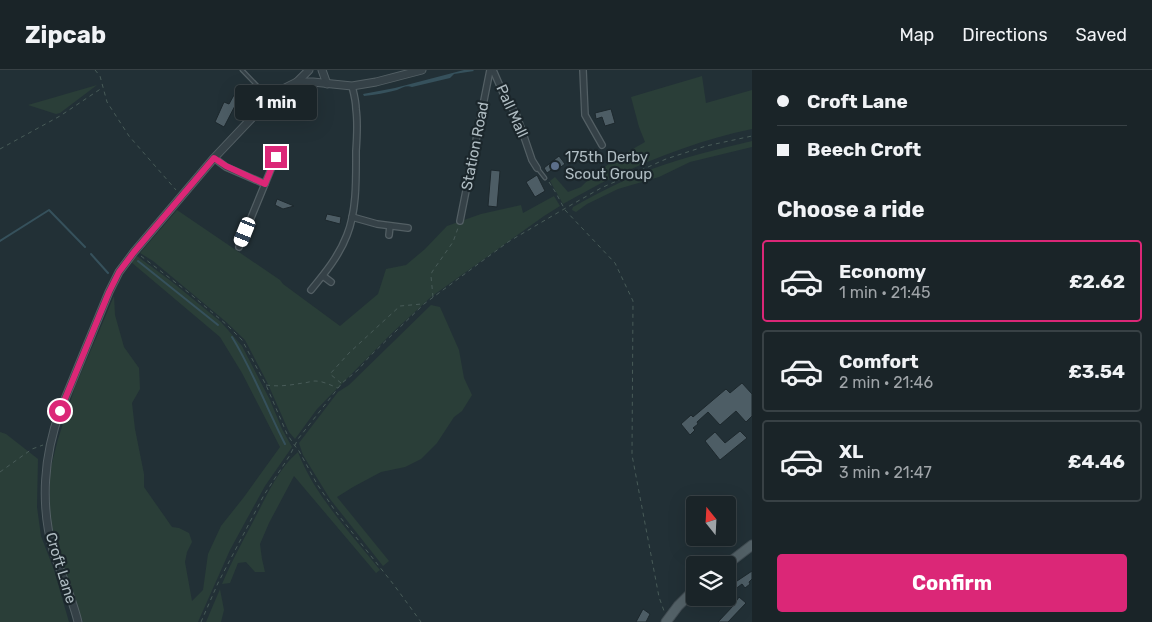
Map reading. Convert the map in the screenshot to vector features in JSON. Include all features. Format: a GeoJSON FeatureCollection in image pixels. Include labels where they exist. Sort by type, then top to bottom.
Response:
{"type":"FeatureCollection","features":[{"type":"Feature","properties":{"kind":"main road"},"geometry":{"type":"LineString","coordinates":[[736,557],[752,545]]}},
{"type":"Feature","properties":{"kind":"main road"},"geometry":{"type":"LineString","coordinates":[[668,620],[686,598]]}},
{"type":"Feature","properties":{"kind":"street","name":"Croft Lane"},"geometry":{"type":"LineString","coordinates":[[78,622],[53,548],[47,520],[46,476],[51,442],[60,411],[109,292],[119,272],[134,252],[214,158],[270,99],[281,90],[297,82],[309,70]]}},
{"type":"Feature","properties":{"kind":"street"},"geometry":{"type":"LineString","coordinates":[[322,70],[323,83]]}},
{"type":"Feature","properties":{"kind":"street"},"geometry":{"type":"LineString","coordinates":[[297,82],[352,86],[422,70]]}},
{"type":"Feature","properties":{"kind":"street","name":"Pall Mall"},"geometry":{"type":"LineString","coordinates":[[491,70],[517,116],[536,168]]}},
{"type":"Feature","properties":{"kind":"street","name":"Station Road"},"geometry":{"type":"LineString","coordinates":[[460,221],[491,70]]}},
{"type":"Feature","properties":{"kind":"street"},"geometry":{"type":"LineString","coordinates":[[583,70],[585,116],[602,145]]}},
{"type":"Feature","properties":{"kind":"street"},"geometry":{"type":"LineString","coordinates":[[311,290],[323,276],[342,246],[352,217],[356,175],[357,118],[352,86]]}},
{"type":"Feature","properties":{"kind":"street"},"geometry":{"type":"LineString","coordinates":[[239,247],[276,157]]}},
{"type":"Feature","properties":{"kind":"street"},"geometry":{"type":"LineString","coordinates":[[214,158],[226,166],[265,184]]}},
{"type":"Feature","properties":{"kind":"street"},"geometry":{"type":"LineString","coordinates":[[352,217],[390,226],[408,228]]}},
{"type":"Feature","properties":{"kind":"street"},"geometry":{"type":"LineString","coordinates":[[389,235],[390,226]]}},
{"type":"Feature","properties":{"kind":"street"},"geometry":{"type":"LineString","coordinates":[[323,276],[331,282]]}},
{"type":"Feature","properties":{"kind":"lane"},"geometry":{"type":"LineString","coordinates":[[242,70],[270,99]]}},
{"type":"Feature","properties":{"kind":"lane","name":"Pall Mall"},"geometry":{"type":"LineString","coordinates":[[536,168],[545,178]]}},
{"type":"Feature","properties":{"kind":"path"},"geometry":{"type":"LineString","coordinates":[[95,70],[100,76],[106,102],[129,136],[182,196]]}},
{"type":"Feature","properties":{"kind":"path"},"geometry":{"type":"LineString","coordinates":[[0,149],[60,116],[103,87]]}},
{"type":"Feature","properties":{"kind":"path"},"geometry":{"type":"LineString","coordinates":[[201,622],[218,583],[264,495],[298,439],[342,383],[358,370],[424,304],[508,242],[601,188],[666,159],[706,146],[752,136]]}},
{"type":"Feature","properties":{"kind":"path"},"geometry":{"type":"LineString","coordinates":[[545,178],[556,193],[564,209],[615,263],[632,301],[632,455],[659,597],[668,620]]}},
{"type":"Feature","properties":{"kind":"path"},"geometry":{"type":"LineString","coordinates":[[433,298],[432,272],[452,242],[460,221]]}},
{"type":"Feature","properties":{"kind":"path"},"geometry":{"type":"LineString","coordinates":[[134,252],[151,262],[227,325],[242,340],[266,385],[287,434],[299,451],[317,484],[336,512],[421,622]]}},
{"type":"Feature","properties":{"kind":"path"},"geometry":{"type":"LineString","coordinates":[[342,383],[330,374],[349,352],[400,306],[424,304]]}},
{"type":"Feature","properties":{"kind":"path"},"geometry":{"type":"LineString","coordinates":[[266,385],[292,385],[307,383],[312,380],[324,382],[338,388]]}},
{"type":"Feature","properties":{"kind":"path"},"geometry":{"type":"LineString","coordinates":[[0,472],[32,449],[51,442]]}},
{"type":"Feature","properties":{"kind":"green space"},"geometry":{"type":"Polygon","coordinates":[[[702,76],[706,103],[752,90],[752,129],[699,143],[664,155],[607,180],[563,204],[550,181],[555,177],[568,192],[581,187],[591,177],[617,158],[645,142],[631,97],[702,76]]]}},
{"type":"Feature","properties":{"kind":"green space"},"geometry":{"type":"Polygon","coordinates":[[[97,85],[60,113],[56,114],[28,105],[97,85]]]}},
{"type":"Feature","properties":{"kind":"green space"},"geometry":{"type":"Polygon","coordinates":[[[752,141],[752,147],[690,162],[659,177],[618,189],[587,204],[576,212],[572,210],[573,207],[602,191],[652,169],[689,157],[752,141]]]}},
{"type":"Feature","properties":{"kind":"green space"},"geometry":{"type":"Polygon","coordinates":[[[554,196],[560,206],[431,297],[392,333],[317,409],[295,439],[289,432],[268,384],[245,340],[153,261],[140,253],[177,210],[280,280],[340,326],[378,294],[386,269],[406,265],[425,249],[447,226],[481,214],[521,205],[523,213],[554,196]]]}},
{"type":"Feature","properties":{"kind":"green space"},"geometry":{"type":"Polygon","coordinates":[[[137,256],[221,322],[242,346],[292,447],[265,486],[230,550],[198,622],[83,622],[56,548],[49,516],[50,471],[58,439],[75,387],[114,296],[115,315],[124,347],[139,368],[140,389],[132,403],[144,474],[144,487],[172,527],[189,533],[192,542],[185,562],[192,601],[203,590],[208,554],[221,526],[280,447],[242,373],[220,337],[131,262],[137,256]]]}},
{"type":"Feature","properties":{"kind":"green space"},"geometry":{"type":"Polygon","coordinates":[[[431,305],[440,307],[459,350],[464,378],[472,395],[462,411],[454,417],[437,443],[421,459],[405,467],[381,472],[337,497],[389,561],[383,566],[330,499],[303,455],[299,443],[338,392],[349,385],[431,305]]]}},
{"type":"Feature","properties":{"kind":"green space"},"geometry":{"type":"Polygon","coordinates":[[[0,432],[6,434],[38,459],[37,507],[41,536],[54,570],[69,622],[0,622],[0,432]]]}},
{"type":"Feature","properties":{"kind":"green space"},"geometry":{"type":"Polygon","coordinates":[[[298,452],[313,483],[323,498],[380,570],[376,573],[294,476],[260,544],[265,572],[255,572],[246,562],[238,563],[230,583],[222,584],[274,481],[285,465],[298,452]]]}},
{"type":"Feature","properties":{"kind":"green space"},"geometry":{"type":"Polygon","coordinates":[[[220,589],[224,610],[221,622],[206,622],[220,589]]]}},
{"type":"Feature","properties":{"kind":"water"},"geometry":{"type":"Polygon","coordinates":[[[464,70],[474,71],[454,74],[450,78],[385,93],[364,96],[363,94],[395,88],[464,70]]]}},
{"type":"Feature","properties":{"kind":"building"},"geometry":{"type":"Polygon","coordinates":[[[234,95],[239,98],[224,127],[215,122],[224,102],[229,104],[234,95]]]}},
{"type":"Feature","properties":{"kind":"building"},"geometry":{"type":"Polygon","coordinates":[[[611,109],[615,123],[605,126],[602,117],[596,119],[595,113],[611,109]]]}},
{"type":"Feature","properties":{"kind":"building","name":"175th Derby Scout Group"},"geometry":{"type":"Polygon","coordinates":[[[559,156],[565,164],[547,173],[544,168],[559,156]]]}},
{"type":"Feature","properties":{"kind":"building"},"geometry":{"type":"Polygon","coordinates":[[[491,170],[500,171],[497,207],[488,206],[491,170]]]}},
{"type":"Feature","properties":{"kind":"building"},"geometry":{"type":"Polygon","coordinates":[[[537,175],[545,191],[535,197],[526,182],[537,175]]]}},
{"type":"Feature","properties":{"kind":"building"},"geometry":{"type":"Polygon","coordinates":[[[277,199],[294,206],[283,209],[275,205],[277,199]]]}},
{"type":"Feature","properties":{"kind":"building"},"geometry":{"type":"Polygon","coordinates":[[[327,214],[341,217],[340,224],[325,220],[327,214]]]}},
{"type":"Feature","properties":{"kind":"building"},"geometry":{"type":"Polygon","coordinates":[[[742,383],[752,394],[752,416],[746,422],[736,411],[720,425],[708,412],[697,422],[698,424],[693,428],[695,430],[690,435],[681,424],[691,415],[693,417],[726,389],[730,393],[742,383]]]}},
{"type":"Feature","properties":{"kind":"building"},"geometry":{"type":"Polygon","coordinates":[[[740,431],[747,438],[720,460],[705,441],[715,432],[725,443],[740,431]]]}},
{"type":"Feature","properties":{"kind":"building"},"geometry":{"type":"Polygon","coordinates":[[[752,571],[750,584],[745,588],[742,584],[736,588],[736,580],[737,581],[752,571]]]}},
{"type":"Feature","properties":{"kind":"building"},"geometry":{"type":"Polygon","coordinates":[[[739,597],[746,603],[728,622],[718,622],[733,606],[736,606],[739,597]]]}},
{"type":"Feature","properties":{"kind":"building"},"geometry":{"type":"Polygon","coordinates":[[[643,609],[650,614],[646,622],[636,622],[643,609]]]}},
{"type":"Feature","properties":{"kind":"waterway"},"geometry":{"type":"LineString","coordinates":[[0,241],[49,210],[85,247]]}},
{"type":"Feature","properties":{"kind":"waterway"},"geometry":{"type":"LineString","coordinates":[[91,254],[108,273]]}},
{"type":"Feature","properties":{"kind":"waterway"},"geometry":{"type":"LineString","coordinates":[[138,261],[218,325]]}},
{"type":"Feature","properties":{"kind":"waterway"},"geometry":{"type":"LineString","coordinates":[[232,337],[247,363],[285,444]]}},
{"type":"Feature","properties":{"kind":"place","name":"175th Derby Scout Group"},"geometry":{"type":"Point","coordinates":[555,166]}},
{"type":"Feature","properties":{"kind":"route"},"geometry":{"type":"LineString","coordinates":[[60,411],[109,292],[119,272],[134,252],[214,158],[222,164],[265,184],[276,157]]}}]}
